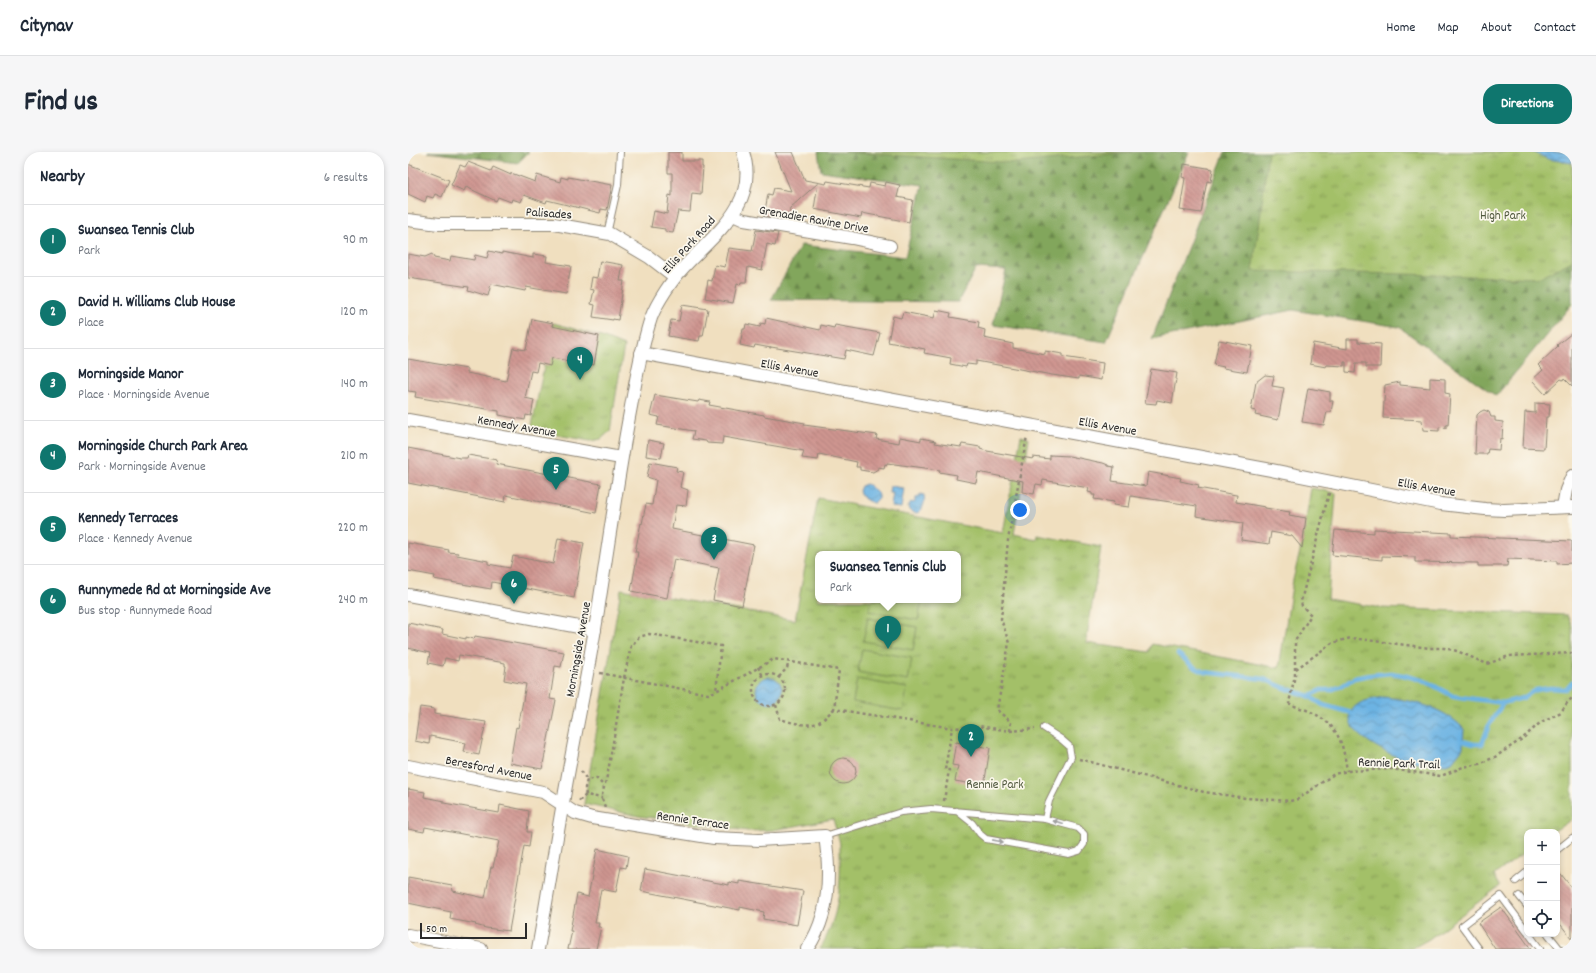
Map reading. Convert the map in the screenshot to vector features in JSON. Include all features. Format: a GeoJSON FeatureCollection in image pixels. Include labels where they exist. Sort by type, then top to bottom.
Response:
{"type":"FeatureCollection","features":[{"type":"Feature","properties":{"kind":"street","name":"Ellis Park Road"},"geometry":{"type":"LineString","coordinates":[[641,354],[652,315],[675,277],[721,231],[733,215],[742,199],[746,181],[746,166],[742,152]]}},
{"type":"Feature","properties":{"kind":"street","name":"Grenadier Ravine Drive"},"geometry":{"type":"LineString","coordinates":[[733,215],[744,220],[852,238],[890,246]]}},
{"type":"Feature","properties":{"kind":"street","name":"Palisades"},"geometry":{"type":"LineString","coordinates":[[408,220],[440,224],[554,224],[610,234],[649,257],[675,277]]}},
{"type":"Feature","properties":{"kind":"street","name":"Morningside Avenue"},"geometry":{"type":"LineString","coordinates":[[538,949],[562,804],[595,630],[621,458],[641,354]]}},
{"type":"Feature","properties":{"kind":"street","name":"Ellis Avenue"},"geometry":{"type":"LineString","coordinates":[[641,354],[1266,469],[1441,504],[1485,510],[1568,507]]}},
{"type":"Feature","properties":{"kind":"street","name":"Kennedy Avenue"},"geometry":{"type":"LineString","coordinates":[[408,420],[621,458]]}},
{"type":"Feature","properties":{"kind":"street"},"geometry":{"type":"LineString","coordinates":[[1568,507],[1566,490],[1572,476]]}},
{"type":"Feature","properties":{"kind":"street"},"geometry":{"type":"LineString","coordinates":[[408,595],[595,630]]}},
{"type":"Feature","properties":{"kind":"street","name":"Beresford Avenue"},"geometry":{"type":"LineString","coordinates":[[408,766],[544,792],[562,804]]}},
{"type":"Feature","properties":{"kind":"street","name":"Rennie Terrace"},"geometry":{"type":"LineString","coordinates":[[562,804],[575,813],[592,818],[714,838],[759,840],[825,836]]}},
{"type":"Feature","properties":{"kind":"street"},"geometry":{"type":"LineString","coordinates":[[807,949],[818,928],[826,902],[828,859],[825,836]]}},
{"type":"Feature","properties":{"kind":"street"},"geometry":{"type":"LineString","coordinates":[[408,935],[481,949]]}},
{"type":"Feature","properties":{"kind":"lane"},"geometry":{"type":"LineString","coordinates":[[607,234],[618,185],[620,152]]}},
{"type":"Feature","properties":{"kind":"lane"},"geometry":{"type":"LineString","coordinates":[[1044,728],[1069,746],[1071,757],[1049,801],[1045,819]]}},
{"type":"Feature","properties":{"kind":"lane"},"geometry":{"type":"LineString","coordinates":[[825,836],[901,812],[931,809],[958,811],[1045,819],[1078,828],[1084,834],[1084,844],[1080,851],[1069,854],[986,839],[980,834],[972,823],[958,811]]}},
{"type":"Feature","properties":{"kind":"lane"},"geometry":{"type":"LineString","coordinates":[[1560,848],[1572,838]]}},
{"type":"Feature","properties":{"kind":"lane"},"geometry":{"type":"LineString","coordinates":[[1516,881],[1524,874]]}},
{"type":"Feature","properties":{"kind":"lane"},"geometry":{"type":"LineString","coordinates":[[1478,949],[1462,926],[1502,896],[1524,927]]}},
{"type":"Feature","properties":{"kind":"lane"},"geometry":{"type":"LineString","coordinates":[[1519,896],[1524,902]]}},
{"type":"Feature","properties":{"kind":"lane"},"geometry":{"type":"LineString","coordinates":[[1531,937],[1540,949]]}},
{"type":"Feature","properties":{"kind":"lane"},"geometry":{"type":"LineString","coordinates":[[1550,937],[1560,949]]}},
{"type":"Feature","properties":{"kind":"path"},"geometry":{"type":"LineString","coordinates":[[1010,731],[1011,722],[997,710],[1008,643],[1001,619],[1010,529],[1026,437]]}},
{"type":"Feature","properties":{"kind":"path"},"geometry":{"type":"LineString","coordinates":[[1329,492],[1300,601],[1302,606],[1311,615],[1295,641],[1296,669],[1289,700],[1290,704],[1310,711],[1328,723],[1335,730],[1344,748],[1347,771]]}},
{"type":"Feature","properties":{"kind":"path"},"geometry":{"type":"LineString","coordinates":[[607,811],[602,798],[631,646],[638,637],[649,634],[721,646],[716,691]]}},
{"type":"Feature","properties":{"kind":"path"},"geometry":{"type":"LineString","coordinates":[[1296,669],[1332,643],[1351,638],[1430,648],[1444,648],[1457,651],[1487,664],[1509,656],[1572,653]]}},
{"type":"Feature","properties":{"kind":"path"},"geometry":{"type":"LineString","coordinates":[[597,672],[708,694],[716,691],[758,666],[774,659],[840,670],[834,709],[819,722],[807,724],[792,723],[780,719],[776,705]]}},
{"type":"Feature","properties":{"kind":"path"},"geometry":{"type":"LineString","coordinates":[[779,677],[787,668],[789,662]]}},
{"type":"Feature","properties":{"kind":"path"},"geometry":{"type":"LineString","coordinates":[[758,666],[762,676]]}},
{"type":"Feature","properties":{"kind":"path"},"geometry":{"type":"LineString","coordinates":[[770,674],[779,677],[783,682],[786,691],[782,700],[776,705],[762,705],[757,701],[754,695],[753,689],[755,683],[762,676],[770,674]]}},
{"type":"Feature","properties":{"kind":"path","name":"Rennie Park Trail"},"geometry":{"type":"LineString","coordinates":[[1071,757],[1204,792],[1285,802],[1298,799],[1334,774],[1347,771],[1391,769],[1441,776],[1463,767],[1479,764],[1495,757],[1522,739],[1541,722],[1561,712],[1572,698]]}},
{"type":"Feature","properties":{"kind":"path"},"geometry":{"type":"LineString","coordinates":[[834,709],[952,728],[979,726],[1010,731],[1044,728]]}},
{"type":"Feature","properties":{"kind":"path"},"geometry":{"type":"LineString","coordinates":[[942,810],[949,770],[945,770],[952,728]]}},
{"type":"Feature","properties":{"kind":"path"},"geometry":{"type":"LineString","coordinates":[[580,769],[587,780],[585,788],[586,795]]}},
{"type":"Feature","properties":{"kind":"path"},"geometry":{"type":"LineString","coordinates":[[587,780],[596,778],[605,786]]}},
{"type":"Feature","properties":{"kind":"path"},"geometry":{"type":"LineString","coordinates":[[586,795],[602,798]]}},
{"type":"Feature","properties":{"kind":"path"},"geometry":{"type":"LineString","coordinates":[[578,803],[586,795]]}},
{"type":"Feature","properties":{"kind":"green space"},"geometry":{"type":"Polygon","coordinates":[[[428,152],[529,152],[518,163],[428,152]]]}},
{"type":"Feature","properties":{"kind":"green space"},"geometry":{"type":"Polygon","coordinates":[[[818,152],[1189,152],[1106,342],[993,325],[1006,270],[976,268],[958,302],[771,300],[801,245],[905,257],[923,185],[821,171],[818,152]]]}},
{"type":"Feature","properties":{"kind":"green space"},"geometry":{"type":"Polygon","coordinates":[[[844,152],[1132,152],[1016,163],[844,152]]]}},
{"type":"Feature","properties":{"kind":"green space"},"geometry":{"type":"Polygon","coordinates":[[[1225,152],[1532,152],[1572,163],[1572,304],[1496,396],[1399,327],[1293,310],[1152,339],[1225,152]]]}},
{"type":"Feature","properties":{"kind":"green space","name":"High Park"},"geometry":{"type":"Polygon","coordinates":[[[1268,152],[1572,152],[1572,261],[1539,278],[1252,271],[1268,152]]]}},
{"type":"Feature","properties":{"kind":"green space"},"geometry":{"type":"Polygon","coordinates":[[[553,323],[599,336],[624,346],[610,431],[601,439],[590,441],[531,430],[553,323]]]}},
{"type":"Feature","properties":{"kind":"green space","name":"Rennie Park"},"geometry":{"type":"Polygon","coordinates":[[[1021,436],[1029,438],[1014,534],[1036,539],[1037,535],[1101,547],[1086,643],[1149,652],[1152,644],[1279,668],[1293,580],[1303,539],[1311,488],[1336,493],[1328,599],[1381,608],[1567,615],[1572,626],[1572,819],[1557,829],[1524,829],[1524,853],[1494,875],[1500,886],[1429,939],[1411,949],[820,949],[832,924],[838,900],[840,844],[833,819],[773,830],[748,831],[638,816],[584,804],[621,589],[795,620],[818,498],[1003,533],[1021,436]]]}},
{"type":"Feature","properties":{"kind":"green space"},"geometry":{"type":"Polygon","coordinates":[[[870,603],[921,603],[918,620],[869,611],[870,603]]]}},
{"type":"Feature","properties":{"kind":"green space"},"geometry":{"type":"Polygon","coordinates":[[[868,618],[917,627],[913,650],[863,641],[868,618]]]}},
{"type":"Feature","properties":{"kind":"green space"},"geometry":{"type":"Polygon","coordinates":[[[862,649],[912,658],[908,681],[858,672],[862,649]]]}},
{"type":"Feature","properties":{"kind":"green space"},"geometry":{"type":"Polygon","coordinates":[[[857,679],[907,688],[903,711],[853,702],[857,679]]]}},
{"type":"Feature","properties":{"kind":"water"},"geometry":{"type":"Polygon","coordinates":[[[1533,152],[1572,152],[1572,163],[1548,159],[1533,152]]]}},
{"type":"Feature","properties":{"kind":"water"},"geometry":{"type":"Polygon","coordinates":[[[866,484],[878,494],[878,499],[874,503],[861,496],[859,491],[861,486],[866,484]]]}},
{"type":"Feature","properties":{"kind":"water"},"geometry":{"type":"Polygon","coordinates":[[[890,486],[904,488],[901,508],[891,507],[893,493],[889,493],[890,486]]]}},
{"type":"Feature","properties":{"kind":"water"},"geometry":{"type":"Polygon","coordinates":[[[921,494],[924,495],[924,503],[921,510],[916,513],[909,510],[908,506],[911,502],[915,502],[915,499],[921,494]]]}},
{"type":"Feature","properties":{"kind":"water"},"geometry":{"type":"Polygon","coordinates":[[[769,677],[778,681],[782,690],[778,699],[769,703],[760,699],[756,690],[760,681],[769,677]]]}},
{"type":"Feature","properties":{"kind":"water"},"geometry":{"type":"Polygon","coordinates":[[[1383,697],[1416,703],[1447,715],[1464,729],[1463,748],[1452,762],[1446,764],[1423,763],[1409,761],[1390,754],[1366,740],[1356,731],[1351,722],[1350,714],[1360,703],[1383,697]]]}},
{"type":"Feature","properties":{"kind":"building"},"geometry":{"type":"Polygon","coordinates":[[[668,152],[682,152],[682,161],[702,161],[703,167],[701,194],[692,193],[690,212],[678,211],[673,233],[665,232],[665,229],[651,227],[654,211],[667,214],[669,195],[672,196],[672,173],[668,173],[668,152]]]}},
{"type":"Feature","properties":{"kind":"building"},"geometry":{"type":"Polygon","coordinates":[[[775,152],[793,152],[805,180],[826,184],[827,181],[869,188],[870,183],[885,186],[886,182],[900,185],[897,197],[913,200],[909,222],[862,213],[861,218],[814,209],[818,183],[790,208],[788,220],[764,216],[768,194],[772,195],[774,188],[791,191],[775,152]]]}},
{"type":"Feature","properties":{"kind":"building"},"geometry":{"type":"Polygon","coordinates":[[[468,162],[491,171],[493,167],[511,175],[511,173],[535,182],[537,175],[560,182],[561,177],[568,179],[568,177],[612,185],[607,210],[601,209],[600,213],[547,200],[546,203],[524,195],[521,202],[512,199],[511,202],[498,197],[496,201],[466,187],[464,191],[451,185],[460,165],[465,167],[468,162]]]}},
{"type":"Feature","properties":{"kind":"building"},"geometry":{"type":"Polygon","coordinates":[[[408,164],[449,180],[442,197],[435,194],[433,198],[427,196],[425,202],[408,194],[408,164]]]}},
{"type":"Feature","properties":{"kind":"building"},"geometry":{"type":"Polygon","coordinates":[[[1184,164],[1213,169],[1211,182],[1207,181],[1201,213],[1180,210],[1185,178],[1182,177],[1184,164]]]}},
{"type":"Feature","properties":{"kind":"building"},"geometry":{"type":"Polygon","coordinates":[[[756,230],[778,233],[775,246],[767,244],[762,270],[748,267],[746,282],[741,282],[740,285],[737,284],[733,303],[705,298],[708,280],[712,281],[715,265],[725,267],[729,248],[752,251],[756,230]]]}},
{"type":"Feature","properties":{"kind":"building"},"geometry":{"type":"Polygon","coordinates":[[[489,251],[533,258],[533,254],[547,256],[546,262],[571,266],[566,294],[526,287],[525,291],[491,284],[488,296],[468,290],[469,287],[408,278],[408,254],[425,257],[432,254],[434,258],[450,261],[451,256],[474,260],[475,255],[487,258],[489,251]]]}},
{"type":"Feature","properties":{"kind":"building"},"geometry":{"type":"Polygon","coordinates":[[[600,261],[623,265],[620,281],[624,281],[618,320],[593,317],[595,305],[591,304],[594,290],[590,289],[592,277],[597,278],[600,261]]]}},
{"type":"Feature","properties":{"kind":"building"},"geometry":{"type":"Polygon","coordinates":[[[682,305],[708,309],[703,336],[700,336],[699,341],[668,336],[671,320],[679,321],[682,305]]]}},
{"type":"Feature","properties":{"kind":"building"},"geometry":{"type":"Polygon","coordinates":[[[936,310],[951,313],[950,317],[979,322],[978,328],[985,330],[984,338],[1013,344],[1013,348],[1045,354],[1045,351],[1063,354],[1063,357],[1103,363],[1101,380],[1079,376],[1079,379],[1052,375],[976,361],[976,365],[967,364],[966,367],[950,364],[951,358],[924,353],[925,349],[888,342],[893,316],[901,318],[903,312],[934,318],[936,310]]]}},
{"type":"Feature","properties":{"kind":"building"},"geometry":{"type":"Polygon","coordinates":[[[766,318],[820,330],[821,325],[834,328],[835,325],[880,333],[874,356],[846,350],[844,359],[771,347],[755,345],[754,348],[740,345],[743,329],[745,329],[746,324],[760,327],[761,323],[765,324],[766,318]]]}},
{"type":"Feature","properties":{"kind":"building"},"geometry":{"type":"Polygon","coordinates":[[[532,319],[553,323],[552,326],[599,336],[594,365],[552,358],[550,366],[538,363],[536,372],[531,371],[525,398],[534,400],[531,416],[526,415],[525,420],[499,415],[499,411],[415,397],[416,392],[408,391],[408,359],[467,369],[467,373],[506,381],[513,348],[526,350],[532,319]]]}},
{"type":"Feature","properties":{"kind":"building"},"geometry":{"type":"Polygon","coordinates":[[[1572,333],[1572,386],[1564,378],[1545,394],[1532,380],[1543,370],[1538,365],[1558,346],[1557,345],[1572,333]]]}},
{"type":"Feature","properties":{"kind":"building"},"geometry":{"type":"Polygon","coordinates":[[[1347,339],[1358,339],[1358,342],[1381,344],[1380,367],[1366,367],[1366,363],[1356,363],[1355,373],[1346,372],[1346,362],[1344,362],[1344,366],[1327,365],[1326,367],[1310,364],[1313,343],[1347,349],[1347,339]]]}},
{"type":"Feature","properties":{"kind":"building"},"geometry":{"type":"Polygon","coordinates":[[[1219,340],[1252,346],[1247,372],[1214,365],[1219,340]]]}},
{"type":"Feature","properties":{"kind":"building"},"geometry":{"type":"Polygon","coordinates":[[[1151,369],[1177,373],[1172,403],[1157,400],[1156,404],[1145,403],[1151,369]]]}},
{"type":"Feature","properties":{"kind":"building"},"geometry":{"type":"Polygon","coordinates":[[[1265,375],[1274,376],[1272,386],[1284,388],[1278,420],[1255,415],[1256,411],[1251,410],[1256,382],[1265,375]]]}},
{"type":"Feature","properties":{"kind":"building"},"geometry":{"type":"Polygon","coordinates":[[[1430,378],[1445,379],[1445,393],[1450,394],[1448,425],[1446,425],[1446,428],[1439,427],[1439,431],[1423,430],[1422,420],[1383,418],[1385,385],[1400,382],[1400,385],[1430,388],[1430,378]]]}},
{"type":"Feature","properties":{"kind":"building"},"geometry":{"type":"Polygon","coordinates":[[[1308,388],[1330,392],[1330,401],[1333,401],[1331,412],[1327,412],[1324,425],[1302,422],[1308,388]]]}},
{"type":"Feature","properties":{"kind":"building"},"geometry":{"type":"Polygon","coordinates":[[[655,395],[698,402],[699,400],[710,402],[709,405],[805,423],[804,425],[877,435],[876,439],[899,443],[900,437],[921,441],[921,438],[936,441],[935,443],[961,447],[962,444],[980,447],[980,449],[987,451],[1033,459],[1033,457],[1050,459],[1050,455],[1069,456],[1103,463],[1114,467],[1112,481],[1146,486],[1148,472],[1181,478],[1180,481],[1199,485],[1198,488],[1237,495],[1236,502],[1290,512],[1289,515],[1306,518],[1302,548],[1292,536],[1271,532],[1269,544],[1241,540],[1243,523],[1196,516],[1197,506],[1131,496],[1129,507],[1113,505],[1114,502],[1094,499],[1095,495],[1088,492],[1089,488],[1043,480],[1042,485],[1036,484],[1034,494],[1022,492],[1023,481],[978,472],[976,483],[956,479],[957,475],[939,472],[940,470],[887,463],[887,465],[885,464],[884,468],[878,467],[878,469],[873,472],[860,470],[860,467],[856,467],[857,462],[819,454],[818,460],[802,458],[804,451],[723,437],[722,444],[707,443],[706,441],[692,439],[694,431],[657,425],[659,417],[650,415],[655,395]]]}},
{"type":"Feature","properties":{"kind":"building"},"geometry":{"type":"Polygon","coordinates":[[[1535,403],[1550,404],[1549,417],[1546,417],[1544,449],[1523,448],[1525,412],[1535,413],[1535,403]]]}},
{"type":"Feature","properties":{"kind":"building"},"geometry":{"type":"Polygon","coordinates":[[[1484,410],[1489,412],[1491,417],[1495,417],[1495,421],[1503,422],[1502,439],[1500,438],[1499,450],[1488,449],[1487,454],[1475,454],[1477,415],[1484,410]]]}},
{"type":"Feature","properties":{"kind":"building"},"geometry":{"type":"Polygon","coordinates":[[[648,440],[664,443],[661,458],[646,456],[648,440]]]}},
{"type":"Feature","properties":{"kind":"building"},"geometry":{"type":"Polygon","coordinates":[[[408,448],[460,458],[467,458],[468,455],[497,460],[496,464],[601,484],[596,513],[506,495],[505,502],[408,483],[408,448]]]}},
{"type":"Feature","properties":{"kind":"building"},"geometry":{"type":"Polygon","coordinates":[[[650,462],[677,467],[676,471],[683,472],[680,487],[688,490],[686,506],[676,505],[672,529],[754,545],[742,606],[713,600],[719,568],[674,559],[667,598],[631,591],[638,552],[635,552],[641,523],[642,524],[646,504],[652,505],[656,480],[647,477],[650,462]]]}},
{"type":"Feature","properties":{"kind":"building"},"geometry":{"type":"Polygon","coordinates":[[[1374,529],[1451,533],[1451,536],[1572,541],[1572,563],[1557,564],[1557,561],[1508,559],[1507,566],[1478,566],[1478,563],[1415,562],[1415,557],[1382,556],[1382,560],[1332,555],[1335,530],[1374,533],[1374,529]]]}},
{"type":"Feature","properties":{"kind":"building"},"geometry":{"type":"Polygon","coordinates":[[[558,538],[584,543],[574,598],[492,582],[491,589],[434,579],[435,576],[408,571],[408,543],[449,550],[448,552],[458,553],[457,555],[488,561],[488,564],[510,568],[513,556],[553,564],[558,538]]]}},
{"type":"Feature","properties":{"kind":"building"},"geometry":{"type":"Polygon","coordinates":[[[408,623],[443,630],[442,634],[466,639],[466,637],[474,639],[475,636],[564,652],[561,667],[555,666],[550,699],[556,700],[542,769],[510,763],[516,727],[518,728],[526,684],[504,680],[505,663],[459,655],[458,661],[445,658],[443,666],[428,663],[430,653],[408,648],[408,623]]]}},
{"type":"Feature","properties":{"kind":"building"},"geometry":{"type":"Polygon","coordinates":[[[420,707],[434,709],[434,714],[486,722],[479,755],[464,752],[466,743],[430,736],[429,744],[415,741],[420,707]]]}},
{"type":"Feature","properties":{"kind":"building"},"geometry":{"type":"Polygon","coordinates":[[[956,742],[990,748],[984,786],[955,781],[958,766],[952,765],[956,742]]]}},
{"type":"Feature","properties":{"kind":"building"},"geometry":{"type":"Polygon","coordinates":[[[843,758],[852,762],[856,771],[852,780],[843,784],[834,780],[830,771],[834,762],[843,758]]]}},
{"type":"Feature","properties":{"kind":"building"},"geometry":{"type":"Polygon","coordinates":[[[408,789],[425,792],[424,797],[444,801],[444,803],[499,813],[500,805],[529,811],[527,832],[531,832],[529,847],[524,846],[509,931],[486,928],[475,925],[476,924],[450,919],[451,912],[408,903],[408,877],[452,885],[453,891],[485,898],[491,867],[493,867],[499,841],[425,827],[424,832],[408,829],[408,789]]]}},
{"type":"Feature","properties":{"kind":"building"},"geometry":{"type":"Polygon","coordinates":[[[597,849],[628,856],[626,868],[621,867],[616,892],[601,889],[595,923],[599,923],[598,927],[601,927],[596,949],[568,949],[577,894],[588,897],[597,849]]]}},
{"type":"Feature","properties":{"kind":"building"},"geometry":{"type":"Polygon","coordinates":[[[645,869],[729,885],[729,882],[739,884],[739,881],[803,891],[797,925],[763,919],[764,912],[740,907],[740,910],[641,891],[645,869]]]}},
{"type":"Feature","properties":{"kind":"building"},"geometry":{"type":"Polygon","coordinates":[[[1560,873],[1572,888],[1572,939],[1560,924],[1560,873]]]}},
{"type":"Feature","properties":{"kind":"building"},"geometry":{"type":"Polygon","coordinates":[[[1501,907],[1531,949],[1495,949],[1478,923],[1501,907]]]}},
{"type":"Feature","properties":{"kind":"waterway"},"geometry":{"type":"LineString","coordinates":[[1178,654],[1194,667],[1204,672],[1264,679],[1309,696],[1323,705],[1355,714]]}},
{"type":"Feature","properties":{"kind":"waterway"},"geometry":{"type":"LineString","coordinates":[[1309,696],[1321,690],[1331,690],[1342,686],[1354,678],[1391,673],[1425,681],[1453,696],[1503,703],[1523,698],[1536,690],[1550,688],[1566,689],[1572,682]]}},
{"type":"Feature","properties":{"kind":"waterway"},"geometry":{"type":"LineString","coordinates":[[1459,740],[1474,744],[1482,744],[1489,725],[1503,703]]}},
{"type":"Feature","properties":{"kind":"place","name":"Morningside Church Park Area"},"geometry":{"type":"Point","coordinates":[580,380]}},
{"type":"Feature","properties":{"kind":"place","name":"Kennedy Terraces"},"geometry":{"type":"Point","coordinates":[556,490]}},
{"type":"Feature","properties":{"kind":"place","name":"Morningside Manor"},"geometry":{"type":"Point","coordinates":[714,560]}},
{"type":"Feature","properties":{"kind":"place","name":"Runnymede Rd at Morningside Ave"},"geometry":{"type":"Point","coordinates":[514,604]}},
{"type":"Feature","properties":{"kind":"place","name":"Swansea Tennis Club"},"geometry":{"type":"Point","coordinates":[888,649]}},
{"type":"Feature","properties":{"kind":"place","name":"David H. Williams Club House"},"geometry":{"type":"Point","coordinates":[971,757]}}]}
